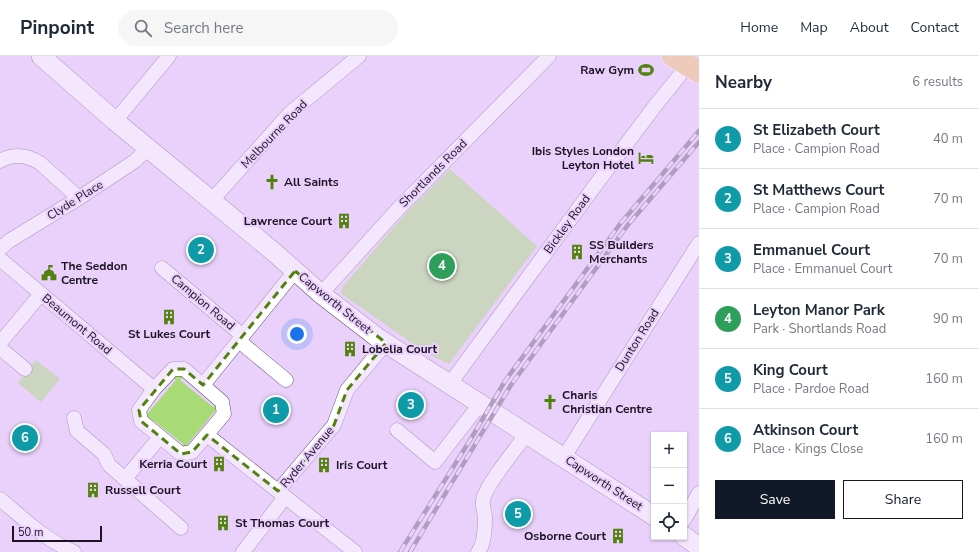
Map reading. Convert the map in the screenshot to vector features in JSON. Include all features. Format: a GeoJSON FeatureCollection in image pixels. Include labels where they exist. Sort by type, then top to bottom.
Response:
{"type":"FeatureCollection","features":[{"type":"Feature","properties":{"kind":"street","name":"Capworth Street"},"geometry":{"type":"LineString","coordinates":[[41,56],[115,121],[212,200],[321,294],[386,343],[651,514]]}},
{"type":"Feature","properties":{"kind":"street"},"geometry":{"type":"LineString","coordinates":[[115,121],[169,56]]}},
{"type":"Feature","properties":{"kind":"street","name":"Melbourne Road"},"geometry":{"type":"LineString","coordinates":[[212,200],[290,113],[358,56]]}},
{"type":"Feature","properties":{"kind":"street","name":"Shortlands Road"},"geometry":{"type":"LineString","coordinates":[[321,294],[397,210],[549,56]]}},
{"type":"Feature","properties":{"kind":"street","name":"Bickley Road"},"geometry":{"type":"LineString","coordinates":[[449,384],[655,106],[691,67]]}},
{"type":"Feature","properties":{"kind":"street","name":"Clyde Place"},"geometry":{"type":"LineString","coordinates":[[0,249],[10,241],[80,198],[135,161],[148,148]]}},
{"type":"Feature","properties":{"kind":"street"},"geometry":{"type":"LineString","coordinates":[[0,161],[11,156],[19,155],[34,159],[80,198]]}},
{"type":"Feature","properties":{"kind":"street","name":"Dunton Road"},"geometry":{"type":"LineString","coordinates":[[564,457],[699,243]]}},
{"type":"Feature","properties":{"kind":"street","name":"Beaumont Road"},"geometry":{"type":"LineString","coordinates":[[0,259],[154,389]]}},
{"type":"Feature","properties":{"kind":"street","name":"Campion Road"},"geometry":{"type":"LineString","coordinates":[[162,268],[286,380]]}},
{"type":"Feature","properties":{"kind":"street","name":"Campion Road"},"geometry":{"type":"LineString","coordinates":[[203,385],[295,271]]}},
{"type":"Feature","properties":{"kind":"street"},"geometry":{"type":"LineString","coordinates":[[0,342],[41,294]]}},
{"type":"Feature","properties":{"kind":"street","name":"Ryder Avenue"},"geometry":{"type":"LineString","coordinates":[[243,552],[281,494],[334,425],[347,390],[386,343]]}},
{"type":"Feature","properties":{"kind":"street"},"geometry":{"type":"LineString","coordinates":[[0,348],[25,369]]}},
{"type":"Feature","properties":{"kind":"street"},"geometry":{"type":"LineString","coordinates":[[173,369],[184,369],[222,402],[224,414],[192,452],[181,454],[141,421],[138,410],[154,389],[173,369]]}},
{"type":"Feature","properties":{"kind":"street"},"geometry":{"type":"LineString","coordinates":[[397,430],[434,462],[480,404]]}},
{"type":"Feature","properties":{"kind":"street"},"geometry":{"type":"LineString","coordinates":[[74,418],[76,431],[104,454],[109,465],[181,528]]}},
{"type":"Feature","properties":{"kind":"street"},"geometry":{"type":"LineString","coordinates":[[478,552],[481,549],[484,538],[485,517],[483,501],[487,488],[527,434]]}},
{"type":"Feature","properties":{"kind":"street"},"geometry":{"type":"LineString","coordinates":[[207,435],[355,552]]}},
{"type":"Feature","properties":{"kind":"street"},"geometry":{"type":"LineString","coordinates":[[125,480],[160,437]]}},
{"type":"Feature","properties":{"kind":"street"},"geometry":{"type":"LineString","coordinates":[[687,515],[699,493]]}},
{"type":"Feature","properties":{"kind":"street"},"geometry":{"type":"LineString","coordinates":[[0,499],[44,536],[63,548],[74,552]]}},
{"type":"Feature","properties":{"kind":"street"},"geometry":{"type":"LineString","coordinates":[[687,538],[699,548]]}},
{"type":"Feature","properties":{"kind":"highlighted area"},"geometry":{"type":"Polygon","coordinates":[[[295,271],[386,343],[347,390],[334,425],[278,491],[207,435],[192,452],[181,454],[141,421],[139,410],[173,369],[184,369],[203,385],[295,271]]]}},
{"type":"Feature","properties":{"kind":"green space"},"geometry":{"type":"Polygon","coordinates":[[[450,169],[537,246],[449,364],[426,353],[343,295],[341,291],[344,285],[407,212],[450,169]]]}},
{"type":"Feature","properties":{"kind":"green space"},"geometry":{"type":"Polygon","coordinates":[[[36,360],[60,379],[41,402],[18,383],[36,360]]]}},
{"type":"Feature","properties":{"kind":"green space"},"geometry":{"type":"Polygon","coordinates":[[[180,374],[183,377],[180,380],[213,407],[216,404],[218,413],[215,411],[187,445],[190,447],[180,448],[183,444],[154,421],[151,424],[144,419],[145,411],[148,413],[176,380],[172,377],[180,374]]]}},
{"type":"Feature","properties":{"kind":"railway"},"geometry":{"type":"LineString","coordinates":[[400,552],[505,381],[620,224],[699,131]]}},
{"type":"Feature","properties":{"kind":"railway"},"geometry":{"type":"LineString","coordinates":[[410,552],[511,385],[627,226],[699,142]]}},
{"type":"Feature","properties":{"kind":"place","name":"Raw Gym"},"geometry":{"type":"Point","coordinates":[646,70]}},
{"type":"Feature","properties":{"kind":"place","name":"Ibis Styles London Leyton Hotel"},"geometry":{"type":"Point","coordinates":[646,158]}},
{"type":"Feature","properties":{"kind":"place","name":"All Saints"},"geometry":{"type":"Point","coordinates":[272,182]}},
{"type":"Feature","properties":{"kind":"place","name":"Lawrence Court"},"geometry":{"type":"Point","coordinates":[344,221]}},
{"type":"Feature","properties":{"kind":"place","name":"St Matthews Court"},"geometry":{"type":"Point","coordinates":[201,250]}},
{"type":"Feature","properties":{"kind":"place","name":"SS Builders Merchants"},"geometry":{"type":"Point","coordinates":[577,252]}},
{"type":"Feature","properties":{"kind":"place","name":"Leyton Manor Park"},"geometry":{"type":"Point","coordinates":[442,266]}},
{"type":"Feature","properties":{"kind":"place","name":"The Seddon Centre"},"geometry":{"type":"Point","coordinates":[49,273]}},
{"type":"Feature","properties":{"kind":"place","name":"St Lukes Court"},"geometry":{"type":"Point","coordinates":[169,317]}},
{"type":"Feature","properties":{"kind":"place","name":"Lobelia Court"},"geometry":{"type":"Point","coordinates":[350,349]}},
{"type":"Feature","properties":{"kind":"place","name":"Charis Christian Centre"},"geometry":{"type":"Point","coordinates":[550,402]}},
{"type":"Feature","properties":{"kind":"place","name":"Emmanuel Court"},"geometry":{"type":"Point","coordinates":[411,405]}},
{"type":"Feature","properties":{"kind":"place","name":"St Elizabeth Court"},"geometry":{"type":"Point","coordinates":[276,410]}},
{"type":"Feature","properties":{"kind":"place","name":"Atkinson Court"},"geometry":{"type":"Point","coordinates":[25,438]}},
{"type":"Feature","properties":{"kind":"place","name":"Kerria Court"},"geometry":{"type":"Point","coordinates":[219,464]}},
{"type":"Feature","properties":{"kind":"place","name":"Iris Court"},"geometry":{"type":"Point","coordinates":[324,465]}},
{"type":"Feature","properties":{"kind":"place","name":"Russell Court"},"geometry":{"type":"Point","coordinates":[93,490]}},
{"type":"Feature","properties":{"kind":"place","name":"King Court"},"geometry":{"type":"Point","coordinates":[518,514]}},
{"type":"Feature","properties":{"kind":"place","name":"St Thomas Court"},"geometry":{"type":"Point","coordinates":[223,523]}},
{"type":"Feature","properties":{"kind":"place","name":"Osborne Court"},"geometry":{"type":"Point","coordinates":[618,536]}}]}
